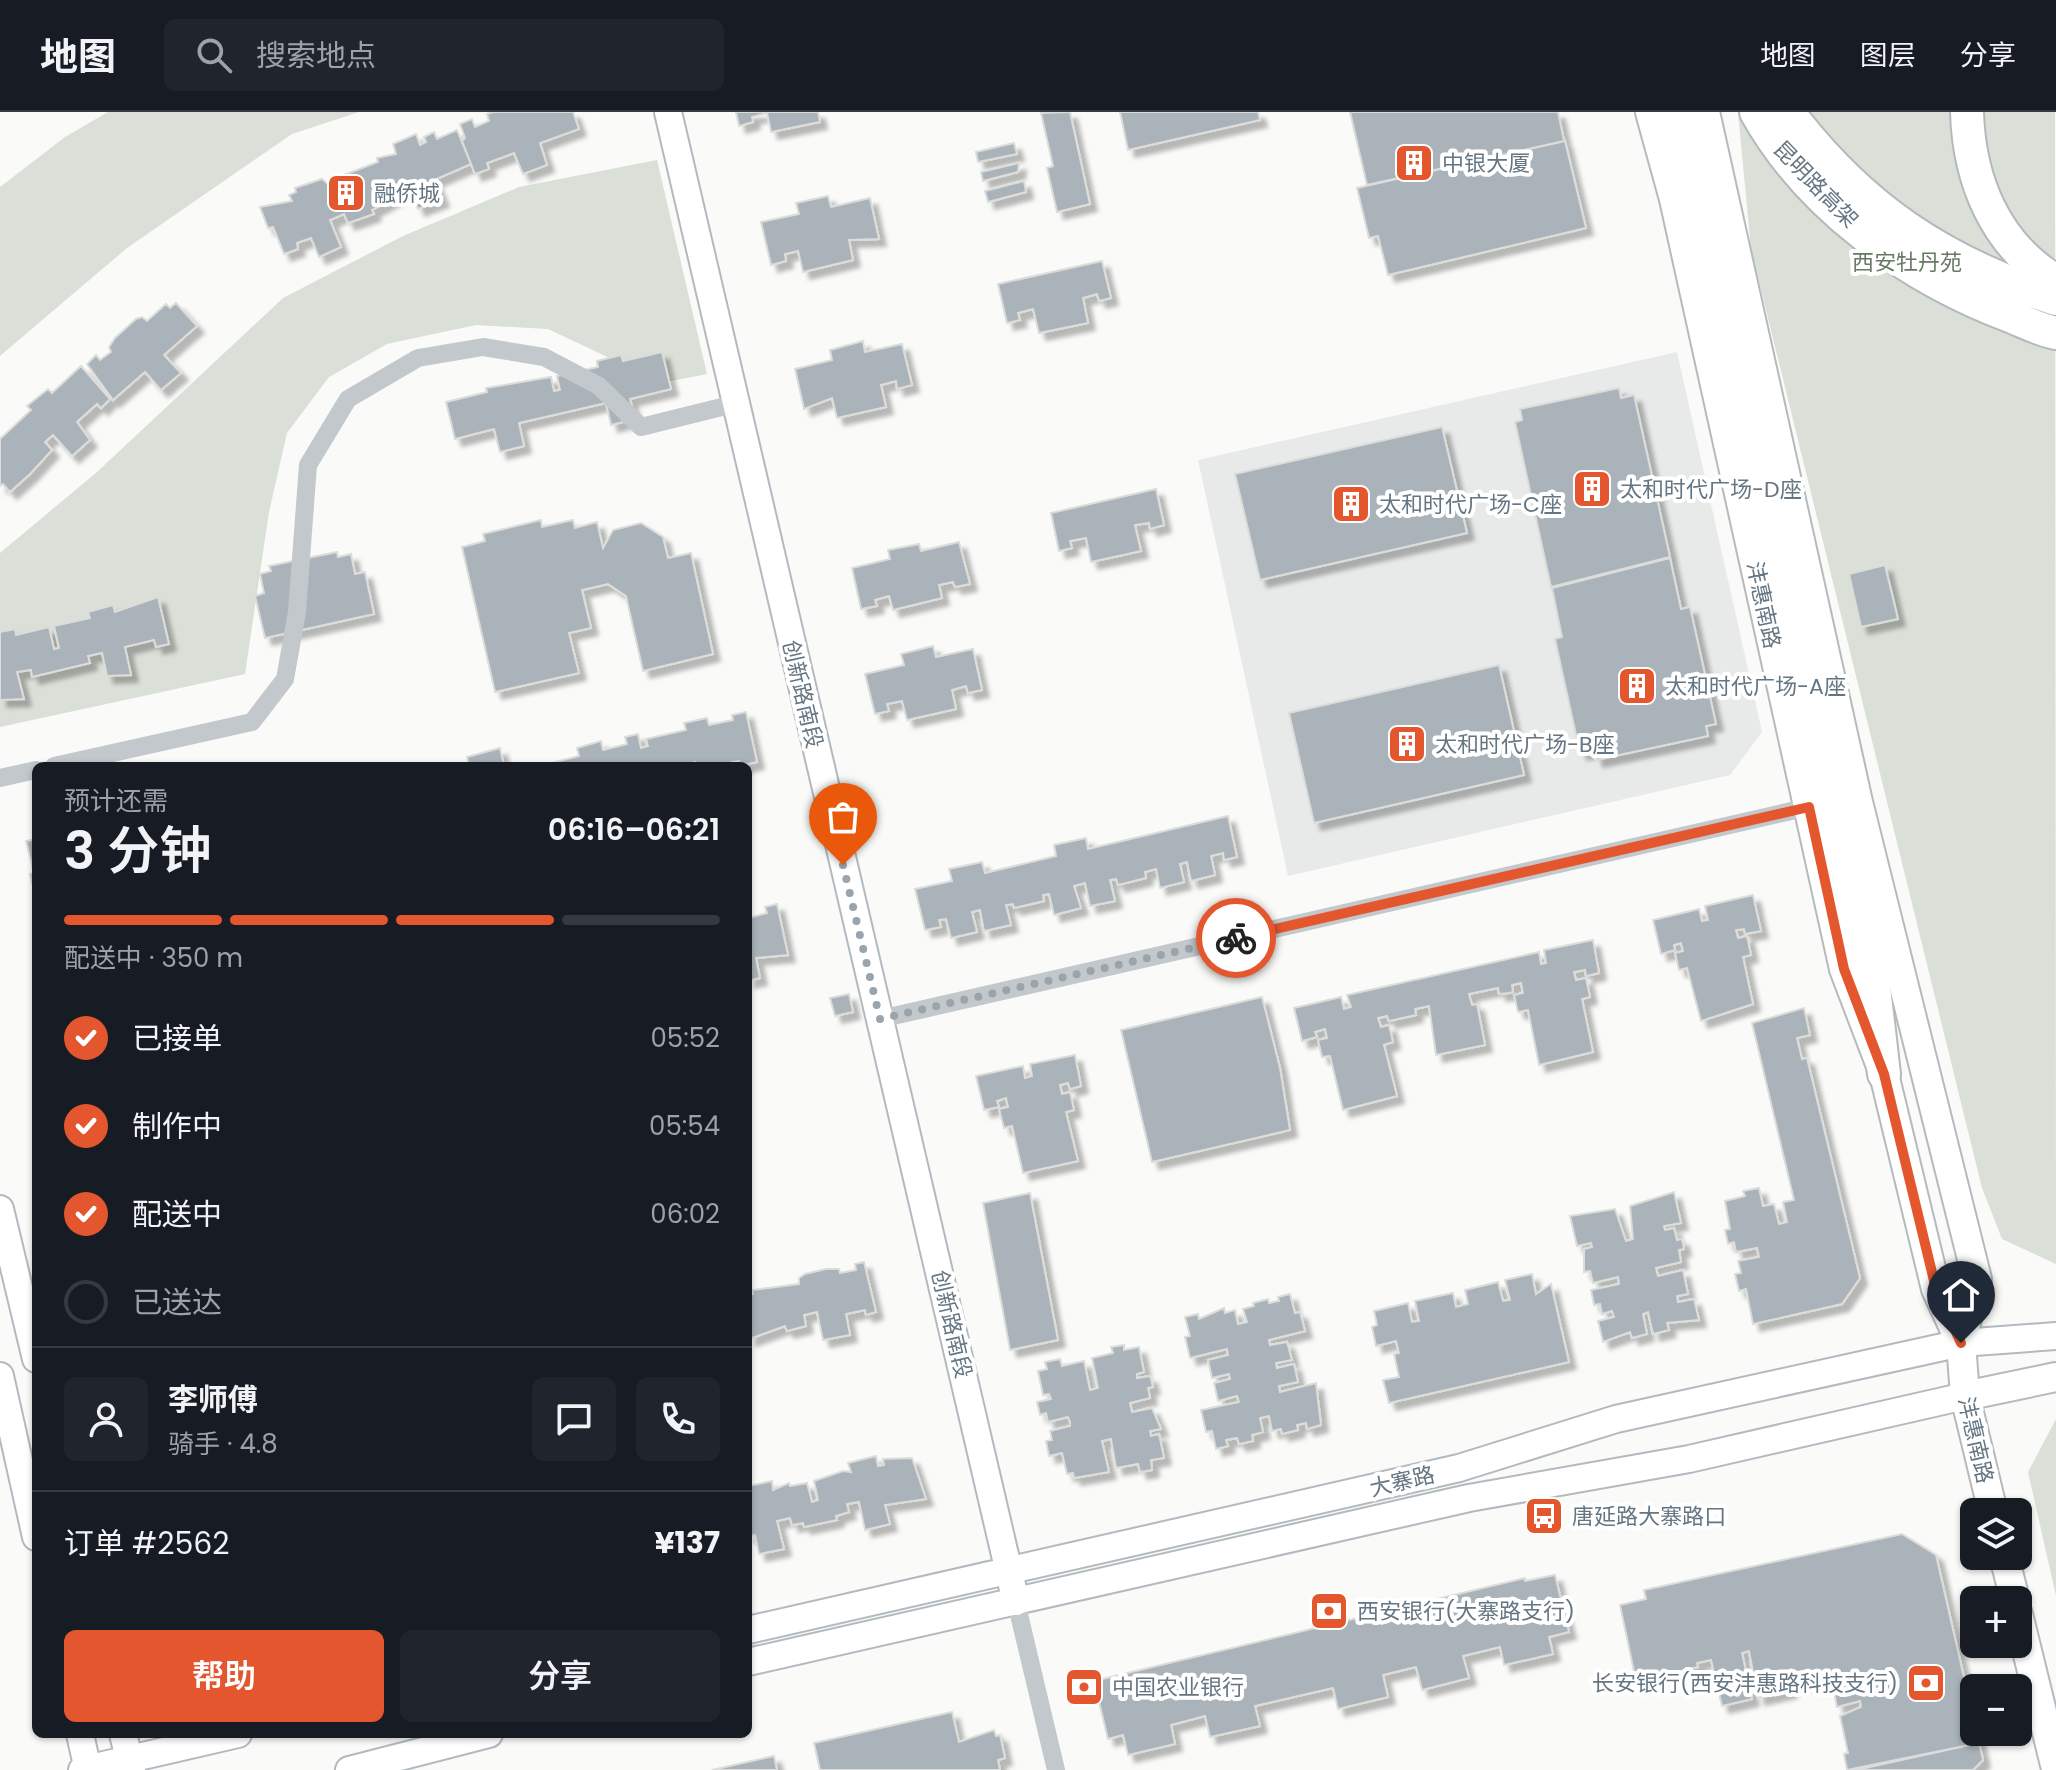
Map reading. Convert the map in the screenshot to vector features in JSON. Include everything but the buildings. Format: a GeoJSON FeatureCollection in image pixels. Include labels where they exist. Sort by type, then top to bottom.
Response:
{"type":"FeatureCollection","features":[{"type":"Feature","properties":{"kind":"highway"},"geometry":{"type":"LineString","coordinates":[[1677,112],[1713,240],[1822,805],[1872,970],[1884,1074]]}},
{"type":"Feature","properties":{"kind":"highway","name":"昆明路高架"},"geometry":{"type":"LineString","coordinates":[[1756,112],[1772,141],[1799,171],[1840,212],[1900,262],[1991,309],[2056,333]]}},
{"type":"Feature","properties":{"kind":"highway","name":"昆明路高架"},"geometry":{"type":"LineString","coordinates":[[1788,112],[1813,145],[1844,177],[1910,233],[2002,281],[2056,299]]}},
{"type":"Feature","properties":{"kind":"highway"},"geometry":{"type":"LineString","coordinates":[[1967,112],[1971,157],[1988,208],[2023,256],[2056,281]]}},
{"type":"Feature","properties":{"kind":"main road","name":"创新路南段"},"geometry":{"type":"LineString","coordinates":[[668,112],[1016,1602]]}},
{"type":"Feature","properties":{"kind":"main road","name":"沣惠南路"},"geometry":{"type":"LineString","coordinates":[[1650,112],[1822,805]]}},
{"type":"Feature","properties":{"kind":"main road"},"geometry":{"type":"LineString","coordinates":[[1705,112],[1854,787],[1977,1279],[1961,1343]]}},
{"type":"Feature","properties":{"kind":"main road","name":"沣惠南路"},"geometry":{"type":"LineString","coordinates":[[1884,1074],[1936,1289],[1961,1343],[1965,1396],[1990,1498]]}},
{"type":"Feature","properties":{"kind":"main road"},"geometry":{"type":"LineString","coordinates":[[0,1209],[32,1342]]}},
{"type":"Feature","properties":{"kind":"main road","name":"大寨路"},"geometry":{"type":"LineString","coordinates":[[752,1629],[1459,1468],[1616,1419],[1961,1343],[2056,1336]]}},
{"type":"Feature","properties":{"kind":"main road"},"geometry":{"type":"LineString","coordinates":[[0,1376],[32,1519]]}},
{"type":"Feature","properties":{"kind":"main road"},"geometry":{"type":"LineString","coordinates":[[1965,1396],[2056,1377]]}},
{"type":"Feature","properties":{"kind":"main road","name":"大寨路"},"geometry":{"type":"LineString","coordinates":[[752,1661],[1469,1498],[1689,1459],[1965,1396]]}},
{"type":"Feature","properties":{"kind":"main road"},"geometry":{"type":"LineString","coordinates":[[2029,1658],[2056,1769]]}},
{"type":"Feature","properties":{"kind":"main road"},"geometry":{"type":"LineString","coordinates":[[81,1738],[86,1770],[128,1754],[216,1738]]}},
{"type":"Feature","properties":{"kind":"main road"},"geometry":{"type":"LineString","coordinates":[[349,1770],[473,1738]]}},
{"type":"Feature","properties":{"kind":"street"},"geometry":{"type":"LineString","coordinates":[[72,762],[252,722],[285,679],[297,612],[308,465],[348,399],[418,358],[483,347],[544,357],[599,386],[641,427],[734,404]]}},
{"type":"Feature","properties":{"kind":"street"},"geometry":{"type":"LineString","coordinates":[[0,778],[32,771]]}},
{"type":"Feature","properties":{"kind":"street"},"geometry":{"type":"LineString","coordinates":[[880,1019],[1822,805]]}},
{"type":"Feature","properties":{"kind":"street"},"geometry":{"type":"LineString","coordinates":[[1016,1602],[1056,1770]]}},
{"type":"Feature","properties":{"kind":"shaded area"},"geometry":{"type":"Polygon","coordinates":[[[1677,352],[1762,732],[1730,775],[1288,876],[1198,460],[1677,352]]]}},
{"type":"Feature","properties":{"kind":"green space"},"geometry":{"type":"Polygon","coordinates":[[[108,112],[359,112],[292,134],[127,248],[0,356],[0,187],[65,137],[108,112]]]}},
{"type":"Feature","properties":{"kind":"green space","name":"西安牡丹苑"},"geometry":{"type":"Polygon","coordinates":[[[1738,112],[2055,112],[2056,1264],[2002,1239],[1982,1188],[1751,249],[1738,112]]]}},
{"type":"Feature","properties":{"kind":"green space"},"geometry":{"type":"Polygon","coordinates":[[[657,160],[707,374],[640,387],[614,360],[548,329],[476,325],[387,344],[329,377],[287,433],[269,512],[245,674],[0,727],[0,553],[97,472],[283,298],[403,236],[519,187],[657,160]]]}},
{"type":"Feature","properties":{"kind":"green space"},"geometry":{"type":"Polygon","coordinates":[[[2056,1419],[2056,1596],[2028,1472],[2056,1419]]]}},
{"type":"Feature","properties":{"kind":"way so far"},"geometry":{"type":"LineString","coordinates":[[843,865],[880,1019],[1236,938]]}},
{"type":"Feature","properties":{"kind":"place","name":"中银大厦"},"geometry":{"type":"Point","coordinates":[1414,163]}},
{"type":"Feature","properties":{"kind":"place","name":"融侨城"},"geometry":{"type":"Point","coordinates":[346,193]}},
{"type":"Feature","properties":{"kind":"place","name":"太和时代广场-D座"},"geometry":{"type":"Point","coordinates":[1592,489]}},
{"type":"Feature","properties":{"kind":"place","name":"太和时代广场-C座"},"geometry":{"type":"Point","coordinates":[1351,504]}},
{"type":"Feature","properties":{"kind":"place","name":"太和时代广场-A座"},"geometry":{"type":"Point","coordinates":[1637,686]}},
{"type":"Feature","properties":{"kind":"place","name":"太和时代广场-B座"},"geometry":{"type":"Point","coordinates":[1407,744]}},
{"type":"Feature","properties":{"kind":"place","name":"唐延路大寨路口"},"geometry":{"type":"Point","coordinates":[1544,1516]}},
{"type":"Feature","properties":{"kind":"place","name":"西安银行(大寨路支行)"},"geometry":{"type":"Point","coordinates":[1329,1611]}},
{"type":"Feature","properties":{"kind":"place","name":"长安银行(西安沣惠路科技支行)"},"geometry":{"type":"Point","coordinates":[1926,1683]}},
{"type":"Feature","properties":{"kind":"place","name":"中国农业银行"},"geometry":{"type":"Point","coordinates":[1084,1687]}},
{"type":"Feature","properties":{"kind":"route"},"geometry":{"type":"LineString","coordinates":[[1236,938],[1809,807],[1844,969],[1884,1074],[1936,1289],[1961,1343]]}}]}
